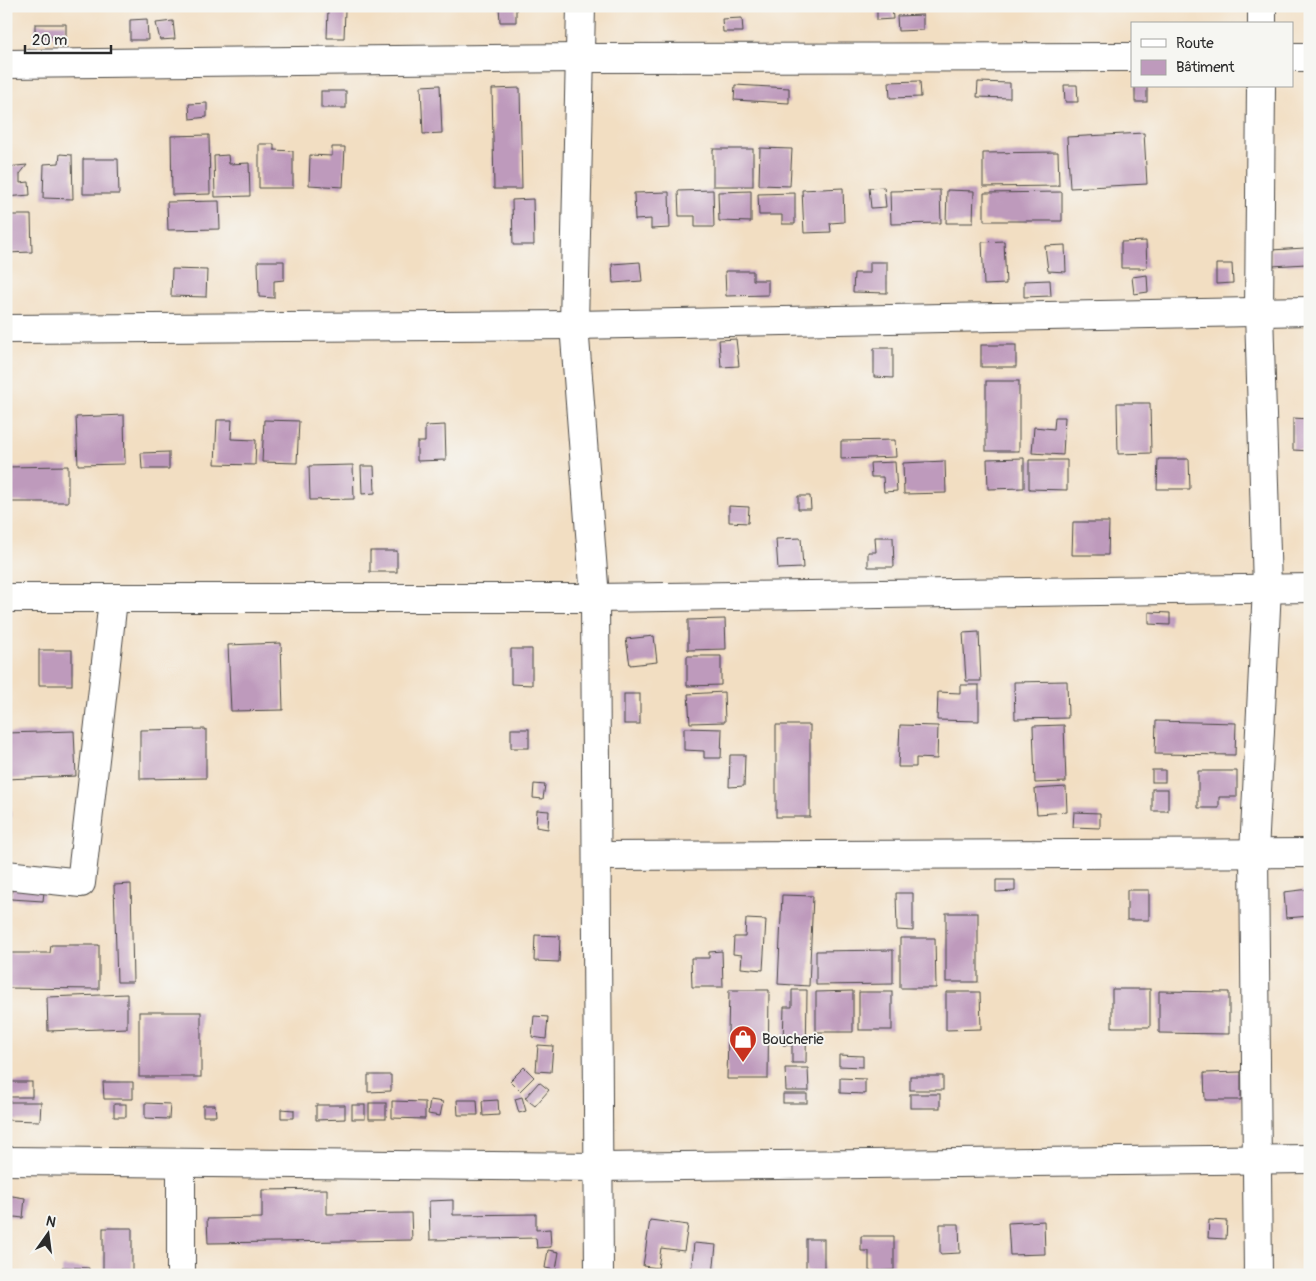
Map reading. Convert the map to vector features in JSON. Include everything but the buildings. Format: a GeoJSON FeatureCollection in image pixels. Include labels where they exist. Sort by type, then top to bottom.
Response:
{"type":"FeatureCollection","features":[{"type":"Feature","properties":{"kind":"street"},"geometry":{"type":"LineString","coordinates":[[581,6],[574,324],[595,598],[599,1275]]}},
{"type":"Feature","properties":{"kind":"street"},"geometry":{"type":"LineString","coordinates":[[1262,6],[1262,22]]}},
{"type":"Feature","properties":{"kind":"street"},"geometry":{"type":"LineString","coordinates":[[6,64],[580,58],[1131,57]]}},
{"type":"Feature","properties":{"kind":"street"},"geometry":{"type":"LineString","coordinates":[[1294,57],[1310,57]]}},
{"type":"Feature","properties":{"kind":"street"},"geometry":{"type":"LineString","coordinates":[[1258,1275],[1254,853],[1267,588],[1259,311],[1261,88]]}},
{"type":"Feature","properties":{"kind":"street"},"geometry":{"type":"LineString","coordinates":[[6,329],[574,324],[1310,311]]}},
{"type":"Feature","properties":{"kind":"street"},"geometry":{"type":"LineString","coordinates":[[6,598],[113,600],[595,598],[1310,588]]}},
{"type":"Feature","properties":{"kind":"street"},"geometry":{"type":"LineString","coordinates":[[6,875],[81,883],[113,600]]}},
{"type":"Feature","properties":{"kind":"street"},"geometry":{"type":"LineString","coordinates":[[597,856],[1310,853]]}},
{"type":"Feature","properties":{"kind":"street"},"geometry":{"type":"LineString","coordinates":[[6,1161],[598,1167],[1310,1159]]}},
{"type":"Feature","properties":{"kind":"street"},"geometry":{"type":"LineString","coordinates":[[180,1163],[181,1275]]}},
{"type":"Feature","properties":{"kind":"place","name":"Boucherie"},"geometry":{"type":"Point","coordinates":[743,1063]}}]}
